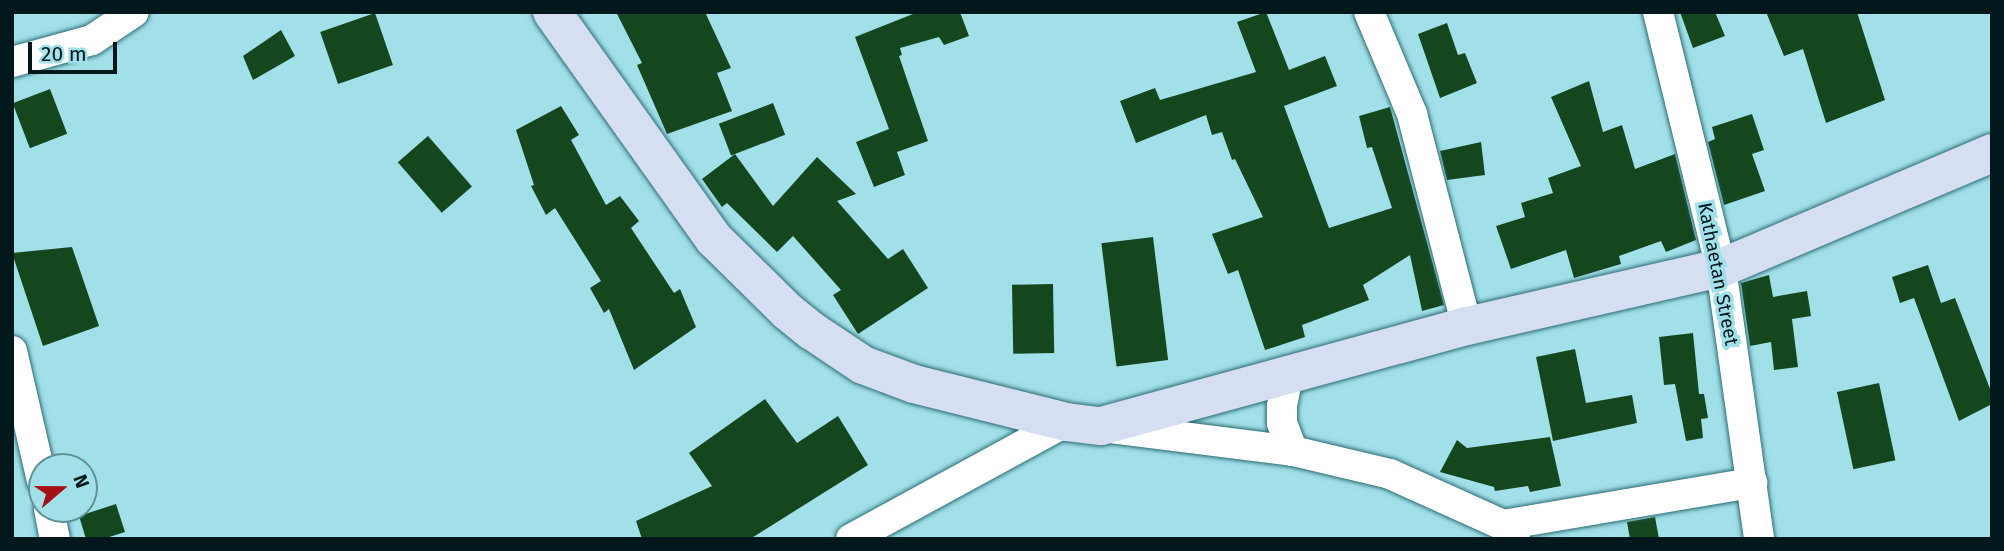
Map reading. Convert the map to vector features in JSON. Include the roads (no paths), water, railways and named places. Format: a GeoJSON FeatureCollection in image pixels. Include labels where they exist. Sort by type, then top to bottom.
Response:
{"type":"FeatureCollection","features":[{"type":"Feature","properties":{"kind":"street"},"geometry":{"type":"LineString","coordinates":[[12,62],[92,40],[134,12]]}},
{"type":"Feature","properties":{"kind":"street"},"geometry":{"type":"LineString","coordinates":[[552,12],[714,239],[787,311],[863,365],[914,384],[1084,424],[1293,451],[1390,474],[1509,532],[1752,483]]}},
{"type":"Feature","properties":{"kind":"street"},"geometry":{"type":"LineString","coordinates":[[1369,12],[1412,114],[1467,326]]}},
{"type":"Feature","properties":{"kind":"street","name":"Kathaetan Street"},"geometry":{"type":"LineString","coordinates":[[1658,12],[1721,268],[1759,539]]}},
{"type":"Feature","properties":{"kind":"street"},"geometry":{"type":"LineString","coordinates":[[851,539],[1084,424],[1288,375],[1467,326],[1721,268],[1992,153]]}},
{"type":"Feature","properties":{"kind":"street"},"geometry":{"type":"LineString","coordinates":[[12,351],[36,453]]}},
{"type":"Feature","properties":{"kind":"street"},"geometry":{"type":"LineString","coordinates":[[1288,375],[1282,406],[1282,423],[1293,451]]}}]}
